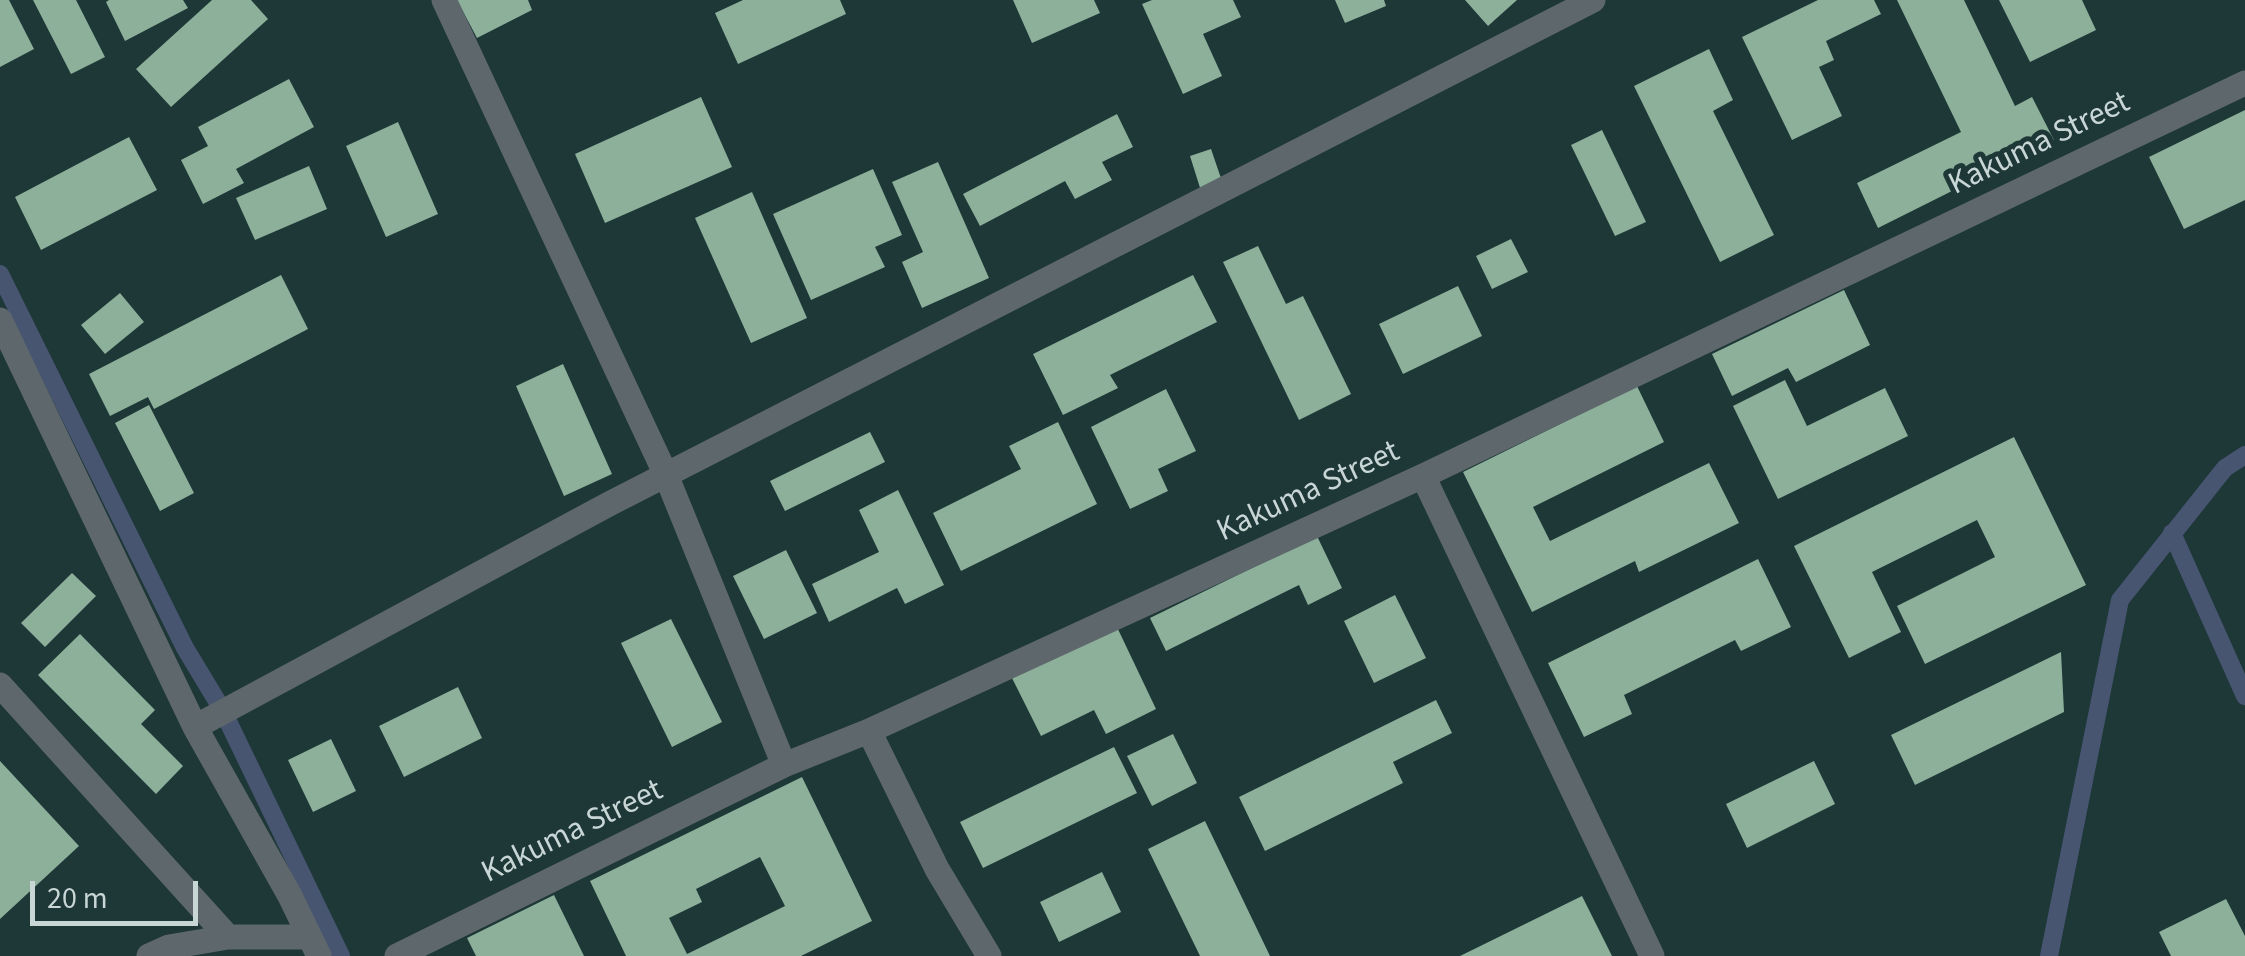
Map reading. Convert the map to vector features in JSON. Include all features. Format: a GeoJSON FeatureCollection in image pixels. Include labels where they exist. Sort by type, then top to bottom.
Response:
{"type":"FeatureCollection","features":[{"type":"Feature","properties":{"kind":"street"},"geometry":{"type":"LineString","coordinates":[[444,0],[666,475],[784,765]]}},
{"type":"Feature","properties":{"kind":"street"},"geometry":{"type":"LineString","coordinates":[[195,727],[666,475],[1593,0]]}},
{"type":"Feature","properties":{"kind":"street","name":"Kakuma Street"},"geometry":{"type":"LineString","coordinates":[[398,956],[784,765],[869,731],[1423,476],[2245,83]]}},
{"type":"Feature","properties":{"kind":"street"},"geometry":{"type":"LineString","coordinates":[[0,320],[195,727],[314,946]]}},
{"type":"Feature","properties":{"kind":"street"},"geometry":{"type":"LineString","coordinates":[[0,376],[31,384]]}},
{"type":"Feature","properties":{"kind":"street"},"geometry":{"type":"LineString","coordinates":[[1423,476],[1652,956]]}},
{"type":"Feature","properties":{"kind":"street"},"geometry":{"type":"LineString","coordinates":[[0,684],[228,937]]}},
{"type":"Feature","properties":{"kind":"street"},"geometry":{"type":"LineString","coordinates":[[869,731],[937,869],[989,956]]}},
{"type":"Feature","properties":{"kind":"street"},"geometry":{"type":"LineString","coordinates":[[149,956],[169,946],[228,937],[314,946]]}},
{"type":"Feature","properties":{"kind":"building"},"geometry":{"type":"Polygon","coordinates":[[[0,0],[9,0],[34,49],[0,67],[0,0]]]}},
{"type":"Feature","properties":{"kind":"building"},"geometry":{"type":"Polygon","coordinates":[[[33,0],[76,0],[105,57],[71,74],[33,0]]]}},
{"type":"Feature","properties":{"kind":"building"},"geometry":{"type":"Polygon","coordinates":[[[183,0],[188,8],[125,41],[106,2],[183,0]]]}},
{"type":"Feature","properties":{"kind":"building"},"geometry":{"type":"Polygon","coordinates":[[[212,0],[251,0],[268,19],[171,107],[136,69],[212,0]]]}},
{"type":"Feature","properties":{"kind":"building"},"geometry":{"type":"Polygon","coordinates":[[[457,0],[528,0],[532,10],[477,38],[457,0]]]}},
{"type":"Feature","properties":{"kind":"building"},"geometry":{"type":"Polygon","coordinates":[[[743,0],[840,0],[846,14],[738,64],[715,13],[743,0]]]}},
{"type":"Feature","properties":{"kind":"building"},"geometry":{"type":"Polygon","coordinates":[[[1013,0],[1094,0],[1100,13],[1032,43],[1013,0]]]}},
{"type":"Feature","properties":{"kind":"building"},"geometry":{"type":"Polygon","coordinates":[[[1152,0],[1233,0],[1241,17],[1203,34],[1222,76],[1183,94],[1142,4],[1152,0]]]}},
{"type":"Feature","properties":{"kind":"building"},"geometry":{"type":"Polygon","coordinates":[[[1335,0],[1384,0],[1386,6],[1345,23],[1335,0]]]}},
{"type":"Feature","properties":{"kind":"building"},"geometry":{"type":"Polygon","coordinates":[[[1465,0],[1517,0],[1488,26],[1465,0]]]}},
{"type":"Feature","properties":{"kind":"building"},"geometry":{"type":"Polygon","coordinates":[[[1818,0],[1874,0],[1881,14],[1826,41],[1834,60],[1819,67],[1842,116],[1792,140],[1742,37],[1818,0]]]}},
{"type":"Feature","properties":{"kind":"building"},"geometry":{"type":"Polygon","coordinates":[[[1897,0],[1964,0],[2015,106],[2032,97],[2054,140],[1878,228],[1857,183],[1961,132],[1897,0]]]}},
{"type":"Feature","properties":{"kind":"building"},"geometry":{"type":"Polygon","coordinates":[[[1999,0],[2082,0],[2096,30],[2030,62],[1999,0]]]}},
{"type":"Feature","properties":{"kind":"building"},"geometry":{"type":"Polygon","coordinates":[[[1709,49],[1733,100],[1713,111],[1774,235],[1720,262],[1634,86],[1709,49]]]}},
{"type":"Feature","properties":{"kind":"building"},"geometry":{"type":"Polygon","coordinates":[[[289,79],[314,127],[236,169],[244,183],[203,204],[181,160],[208,146],[198,127],[289,79]]]}},
{"type":"Feature","properties":{"kind":"building"},"geometry":{"type":"Polygon","coordinates":[[[701,97],[732,167],[605,223],[575,154],[701,97]]]}},
{"type":"Feature","properties":{"kind":"building"},"geometry":{"type":"Polygon","coordinates":[[[2245,110],[2245,200],[2184,229],[2149,157],[2245,110]]]}},
{"type":"Feature","properties":{"kind":"building"},"geometry":{"type":"Polygon","coordinates":[[[1117,114],[1133,147],[1102,162],[1112,180],[1075,199],[1065,181],[980,226],[963,194],[1117,114]]]}},
{"type":"Feature","properties":{"kind":"building"},"geometry":{"type":"Polygon","coordinates":[[[398,122],[438,214],[386,237],[346,146],[398,122]]]}},
{"type":"Feature","properties":{"kind":"building"},"geometry":{"type":"Polygon","coordinates":[[[1602,130],[1646,222],[1615,236],[1571,145],[1602,130]]]}},
{"type":"Feature","properties":{"kind":"building"},"geometry":{"type":"Polygon","coordinates":[[[129,137],[157,190],[41,250],[15,197],[129,137]]]}},
{"type":"Feature","properties":{"kind":"building"},"geometry":{"type":"Polygon","coordinates":[[[1211,149],[1223,184],[1201,191],[1190,156],[1211,149]]]}},
{"type":"Feature","properties":{"kind":"building"},"geometry":{"type":"Polygon","coordinates":[[[938,162],[989,278],[922,308],[902,262],[923,252],[892,182],[938,162]]]}},
{"type":"Feature","properties":{"kind":"building"},"geometry":{"type":"Polygon","coordinates":[[[309,166],[327,209],[255,240],[236,198],[309,166]]]}},
{"type":"Feature","properties":{"kind":"building"},"geometry":{"type":"Polygon","coordinates":[[[873,169],[902,235],[875,247],[885,267],[811,300],[773,214],[873,169]]]}},
{"type":"Feature","properties":{"kind":"building"},"geometry":{"type":"Polygon","coordinates":[[[752,192],[807,318],[751,343],[695,218],[752,192]]]}},
{"type":"Feature","properties":{"kind":"building"},"geometry":{"type":"Polygon","coordinates":[[[1511,239],[1528,272],[1492,289],[1476,256],[1511,239]]]}},
{"type":"Feature","properties":{"kind":"building"},"geometry":{"type":"Polygon","coordinates":[[[1258,246],[1286,304],[1303,296],[1351,394],[1299,420],[1223,262],[1258,246]]]}},
{"type":"Feature","properties":{"kind":"building"},"geometry":{"type":"Polygon","coordinates":[[[281,275],[308,329],[154,409],[148,397],[110,416],[89,374],[281,275]]]}},
{"type":"Feature","properties":{"kind":"building"},"geometry":{"type":"Polygon","coordinates":[[[1193,275],[1217,322],[1110,375],[1118,388],[1063,415],[1033,354],[1193,275]]]}},
{"type":"Feature","properties":{"kind":"building"},"geometry":{"type":"Polygon","coordinates":[[[1458,286],[1482,336],[1403,374],[1379,324],[1458,286]]]}},
{"type":"Feature","properties":{"kind":"building"},"geometry":{"type":"Polygon","coordinates":[[[1844,290],[1870,345],[1796,382],[1788,368],[1732,396],[1712,354],[1844,290]]]}},
{"type":"Feature","properties":{"kind":"building"},"geometry":{"type":"Polygon","coordinates":[[[120,293],[144,322],[105,354],[81,325],[120,293]]]}},
{"type":"Feature","properties":{"kind":"building"},"geometry":{"type":"Polygon","coordinates":[[[563,364],[612,474],[564,496],[516,386],[563,364]]]}},
{"type":"Feature","properties":{"kind":"building"},"geometry":{"type":"Polygon","coordinates":[[[1785,380],[1807,426],[1885,388],[1908,436],[1778,499],[1733,406],[1785,380]]]}},
{"type":"Feature","properties":{"kind":"building"},"geometry":{"type":"Polygon","coordinates":[[[1637,386],[1664,442],[1533,507],[1550,541],[1709,463],[1739,523],[1639,572],[1635,561],[1532,612],[1463,472],[1637,386]]]}},
{"type":"Feature","properties":{"kind":"building"},"geometry":{"type":"Polygon","coordinates":[[[1166,389],[1196,451],[1158,469],[1168,491],[1130,509],[1091,427],[1166,389]]]}},
{"type":"Feature","properties":{"kind":"building"},"geometry":{"type":"Polygon","coordinates":[[[149,405],[194,493],[160,511],[115,423],[149,405]]]}},
{"type":"Feature","properties":{"kind":"building"},"geometry":{"type":"Polygon","coordinates":[[[1058,422],[1097,504],[961,571],[933,513],[1021,469],[1009,446],[1058,422]]]}},
{"type":"Feature","properties":{"kind":"building"},"geometry":{"type":"Polygon","coordinates":[[[870,432],[885,462],[785,511],[770,481],[870,432]]]}},
{"type":"Feature","properties":{"kind":"building"},"geometry":{"type":"Polygon","coordinates":[[[2014,437],[2086,585],[1925,664],[1897,606],[1995,557],[1977,520],[1872,572],[1901,632],[1849,658],[1794,546],[2014,437]]]}},
{"type":"Feature","properties":{"kind":"building"},"geometry":{"type":"Polygon","coordinates":[[[898,490],[944,585],[905,604],[897,588],[829,622],[812,584],[879,552],[859,510],[898,490]]]}},
{"type":"Feature","properties":{"kind":"building"},"geometry":{"type":"Polygon","coordinates":[[[1317,536],[1342,588],[1308,605],[1299,585],[1166,651],[1150,618],[1317,536]]]}},
{"type":"Feature","properties":{"kind":"building"},"geometry":{"type":"Polygon","coordinates":[[[786,550],[817,613],[764,639],[733,576],[786,550]]]}},
{"type":"Feature","properties":{"kind":"building"},"geometry":{"type":"Polygon","coordinates":[[[1758,559],[1791,627],[1741,651],[1735,640],[1624,695],[1632,714],[1584,737],[1548,663],[1758,559]]]}},
{"type":"Feature","properties":{"kind":"building"},"geometry":{"type":"Polygon","coordinates":[[[72,573],[96,596],[45,647],[21,623],[72,573]]]}},
{"type":"Feature","properties":{"kind":"building"},"geometry":{"type":"Polygon","coordinates":[[[1395,595],[1426,658],[1374,683],[1344,621],[1395,595]]]}},
{"type":"Feature","properties":{"kind":"building"},"geometry":{"type":"Polygon","coordinates":[[[671,619],[722,722],[672,747],[621,643],[671,619]]]}},
{"type":"Feature","properties":{"kind":"building"},"geometry":{"type":"Polygon","coordinates":[[[1116,625],[1156,709],[1106,734],[1094,710],[1041,736],[1011,676],[1116,625]]]}},
{"type":"Feature","properties":{"kind":"building"},"geometry":{"type":"Polygon","coordinates":[[[80,634],[155,710],[141,724],[183,766],[156,794],[38,675],[80,634]]]}},
{"type":"Feature","properties":{"kind":"building"},"geometry":{"type":"Polygon","coordinates":[[[2061,652],[2064,712],[1915,785],[1891,735],[2061,652]]]}},
{"type":"Feature","properties":{"kind":"building"},"geometry":{"type":"Polygon","coordinates":[[[458,687],[482,738],[404,777],[379,726],[458,687]]]}},
{"type":"Feature","properties":{"kind":"building"},"geometry":{"type":"Polygon","coordinates":[[[1436,700],[1452,733],[1393,762],[1403,783],[1265,851],[1239,797],[1436,700]]]}},
{"type":"Feature","properties":{"kind":"building"},"geometry":{"type":"Polygon","coordinates":[[[1173,734],[1197,783],[1152,806],[1127,756],[1173,734]]]}},
{"type":"Feature","properties":{"kind":"building"},"geometry":{"type":"Polygon","coordinates":[[[331,739],[356,791],[313,812],[288,760],[331,739]]]}},
{"type":"Feature","properties":{"kind":"building"},"geometry":{"type":"Polygon","coordinates":[[[1114,747],[1137,793],[983,868],[960,822],[1114,747]]]}},
{"type":"Feature","properties":{"kind":"building"},"geometry":{"type":"Polygon","coordinates":[[[0,761],[79,846],[0,919],[0,761]]]}},
{"type":"Feature","properties":{"kind":"building"},"geometry":{"type":"Polygon","coordinates":[[[1814,761],[1835,804],[1747,848],[1726,804],[1814,761]]]}},
{"type":"Feature","properties":{"kind":"building"},"geometry":{"type":"Polygon","coordinates":[[[802,777],[872,921],[801,956],[626,956],[590,881],[802,777]],[[760,857],[696,889],[702,902],[669,918],[687,954],[785,906],[760,857]]]}},
{"type":"Feature","properties":{"kind":"building"},"geometry":{"type":"Polygon","coordinates":[[[1205,821],[1270,956],[1200,956],[1148,849],[1205,821]]]}},
{"type":"Feature","properties":{"kind":"building"},"geometry":{"type":"Polygon","coordinates":[[[1102,872],[1121,912],[1059,942],[1040,902],[1102,872]]]}},
{"type":"Feature","properties":{"kind":"building"},"geometry":{"type":"Polygon","coordinates":[[[554,895],[584,956],[476,956],[467,938],[554,895]]]}},
{"type":"Feature","properties":{"kind":"building"},"geometry":{"type":"Polygon","coordinates":[[[1582,896],[1612,956],[1460,956],[1582,896]]]}},
{"type":"Feature","properties":{"kind":"building"},"geometry":{"type":"Polygon","coordinates":[[[2226,899],[2245,936],[2245,956],[2171,956],[2159,932],[2226,899]]]}},
{"type":"Feature","properties":{"kind":"waterway"},"geometry":{"type":"LineString","coordinates":[[0,274],[185,648],[223,711],[341,956]]}},
{"type":"Feature","properties":{"kind":"waterway"},"geometry":{"type":"LineString","coordinates":[[2049,956],[2120,600],[2225,468],[2245,455]]}},
{"type":"Feature","properties":{"kind":"waterway"},"geometry":{"type":"LineString","coordinates":[[2172,533],[2245,696]]}}]}
